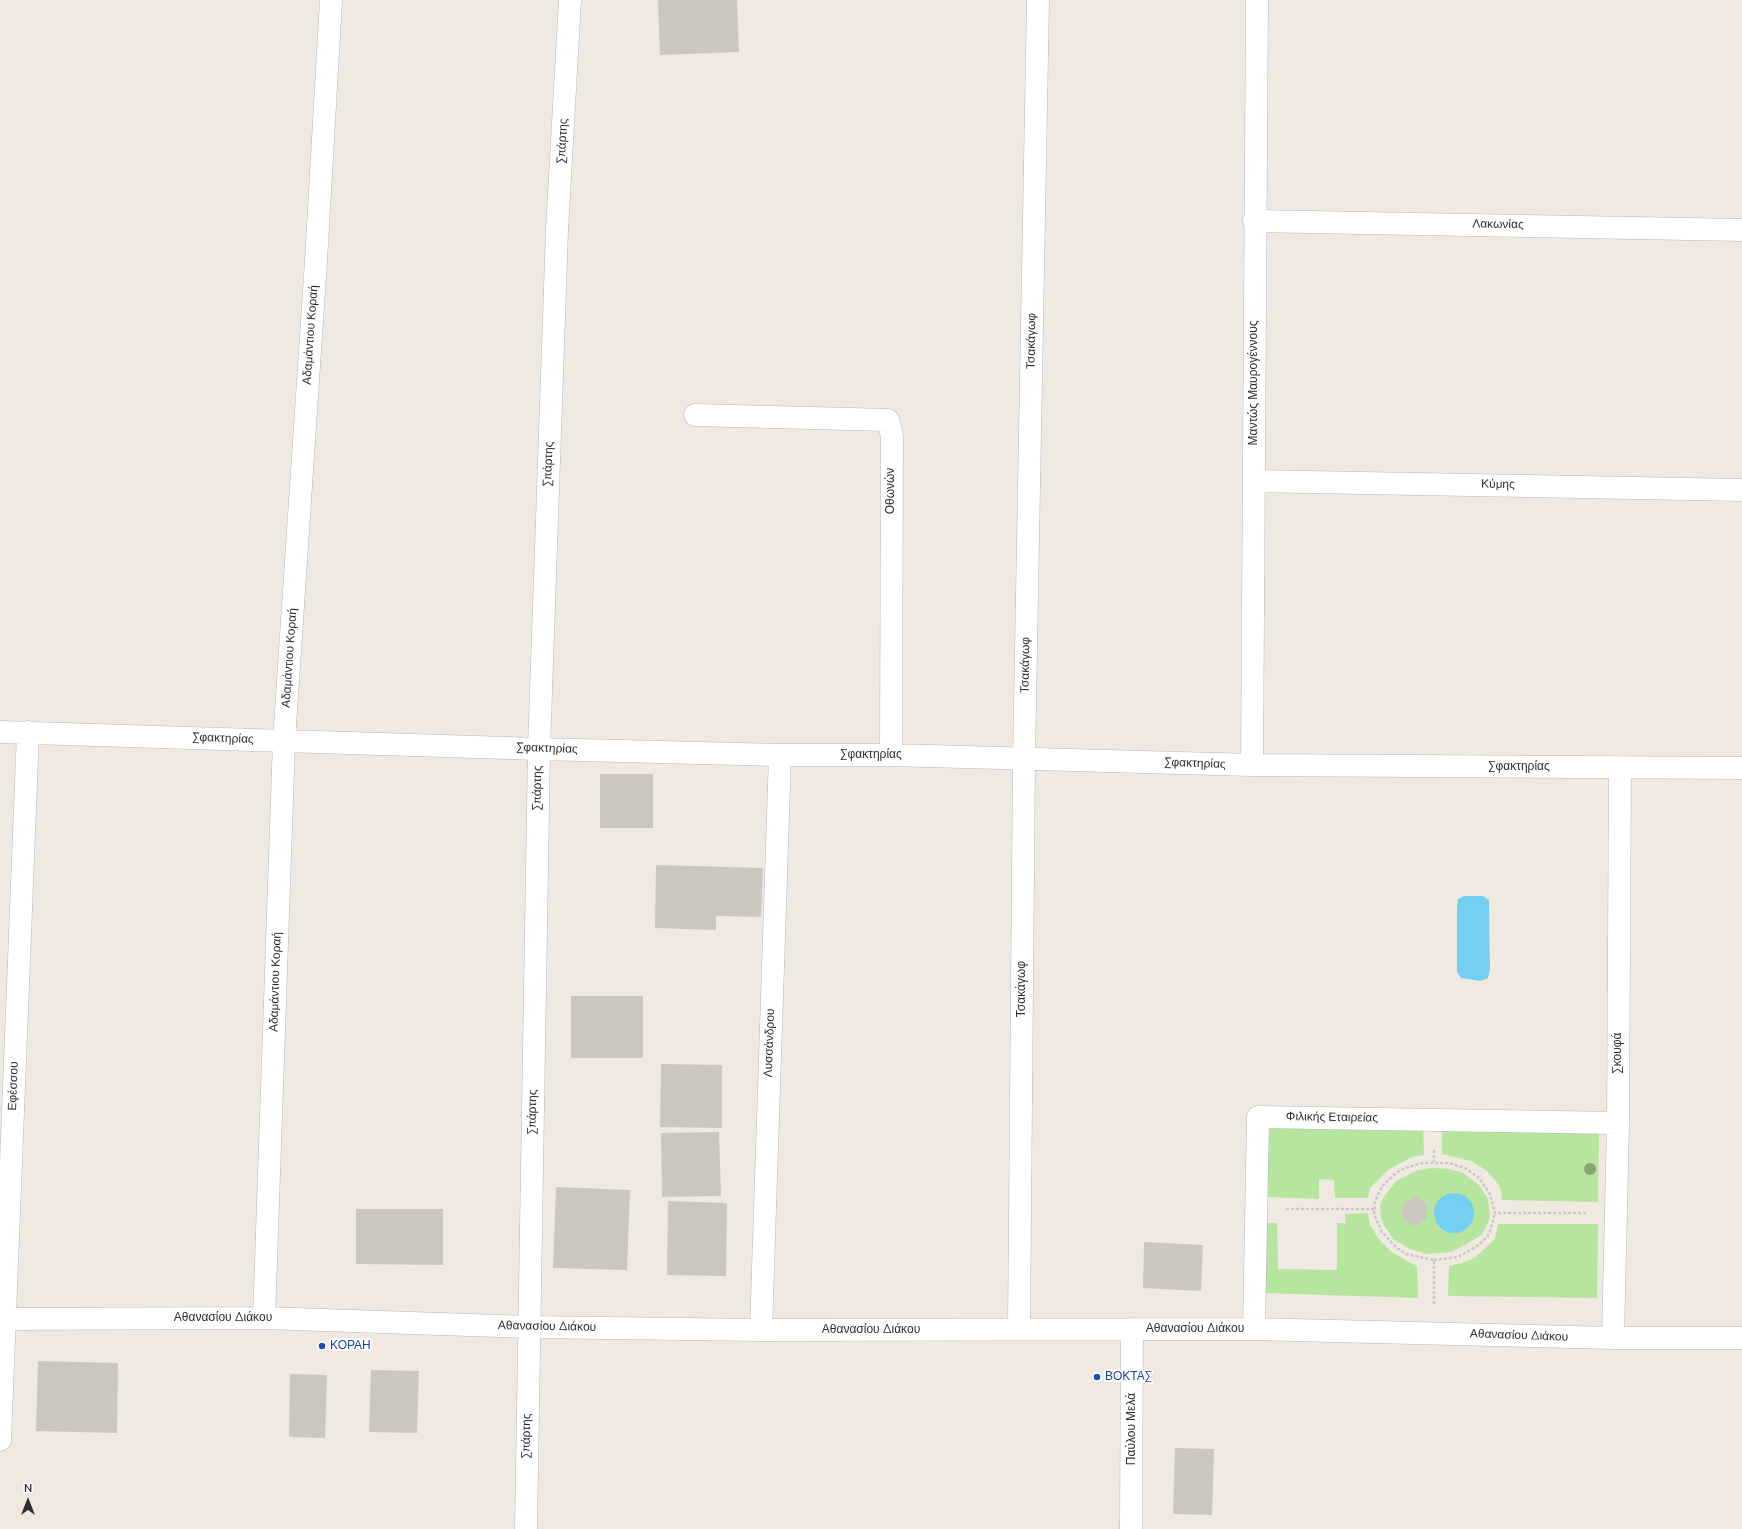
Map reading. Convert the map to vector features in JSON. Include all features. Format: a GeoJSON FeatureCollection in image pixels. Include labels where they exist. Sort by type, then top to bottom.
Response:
{"type":"FeatureCollection","features":[{"type":"Feature","properties":{"kind":"street","name":"Αδαμάντιου Κοραή"},"geometry":{"type":"LineString","coordinates":[[264,1318],[284,741],[316,262],[331,0]]}},
{"type":"Feature","properties":{"kind":"street","name":"Σπάρτης"},"geometry":{"type":"LineString","coordinates":[[526,1529],[538,749],[557,230],[570,0]]}},
{"type":"Feature","properties":{"kind":"street","name":"Τσακάγωφ"},"geometry":{"type":"LineString","coordinates":[[1019,1329],[1024,758],[1038,0]]}},
{"type":"Feature","properties":{"kind":"street","name":"Μαντώς Μαυρογέννους"},"geometry":{"type":"LineString","coordinates":[[1252,765],[1254,221],[1257,0]]}},
{"type":"Feature","properties":{"kind":"street","name":"Λακωνίας"},"geometry":{"type":"LineString","coordinates":[[1254,221],[1742,230]]}},
{"type":"Feature","properties":{"kind":"street","name":"Οθωνών"},"geometry":{"type":"LineString","coordinates":[[695,415],[888,420],[892,436],[891,755]]}},
{"type":"Feature","properties":{"kind":"street","name":"Κύμης"},"geometry":{"type":"LineString","coordinates":[[1254,481],[1742,490]]}},
{"type":"Feature","properties":{"kind":"street","name":"Σφακτηρίας"},"geometry":{"type":"LineString","coordinates":[[0,732],[538,749],[780,755],[891,755],[1252,765],[1742,768]]}},
{"type":"Feature","properties":{"kind":"street","name":"Εφέσσου"},"geometry":{"type":"LineString","coordinates":[[0,1440],[2,1319],[28,732]]}},
{"type":"Feature","properties":{"kind":"street","name":"Λυσσάνδρου"},"geometry":{"type":"LineString","coordinates":[[761,1330],[780,755]]}},
{"type":"Feature","properties":{"kind":"street","name":"Σκουφά"},"geometry":{"type":"LineString","coordinates":[[1613,1338],[1618,1123],[1620,768]]}},
{"type":"Feature","properties":{"kind":"street","name":"Φιλικής Εταιρείας"},"geometry":{"type":"LineString","coordinates":[[1254,1329],[1258,1117],[1618,1123]]}},
{"type":"Feature","properties":{"kind":"street","name":"Αθανασίου Διάκου"},"geometry":{"type":"LineString","coordinates":[[2,1319],[264,1318],[529,1327],[761,1330],[1254,1329],[1613,1338],[1742,1338]]}},
{"type":"Feature","properties":{"kind":"street","name":"Παύλου Μελά"},"geometry":{"type":"LineString","coordinates":[[1131,1529],[1132,1329]]}},
{"type":"Feature","properties":{"kind":"path"},"geometry":{"type":"LineString","coordinates":[[1440,1162],[1459,1165],[1480,1179],[1490,1194],[1495,1213],[1487,1237],[1479,1245],[1458,1257],[1434,1260],[1406,1254],[1389,1242],[1382,1232],[1374,1209],[1382,1186],[1396,1173],[1413,1165],[1440,1162]]}},
{"type":"Feature","properties":{"kind":"path"},"geometry":{"type":"LineString","coordinates":[[1256,1209],[1374,1209]]}},
{"type":"Feature","properties":{"kind":"path"},"geometry":{"type":"LineString","coordinates":[[1495,1213],[1616,1213]]}},
{"type":"Feature","properties":{"kind":"path"},"geometry":{"type":"LineString","coordinates":[[1434,1260],[1434,1334]]}},
{"type":"Feature","properties":{"kind":"green space"},"geometry":{"type":"Polygon","coordinates":[[[1264,1125],[1423,1126],[1424,1155],[1412,1157],[1388,1170],[1370,1188],[1368,1198],[1335,1198],[1334,1180],[1319,1179],[1319,1199],[1265,1197],[1264,1125]]]}},
{"type":"Feature","properties":{"kind":"green space"},"geometry":{"type":"Polygon","coordinates":[[[1442,1126],[1599,1129],[1598,1202],[1502,1200],[1501,1190],[1496,1181],[1486,1170],[1471,1161],[1442,1154],[1442,1126]]]}},
{"type":"Feature","properties":{"kind":"green space"},"geometry":{"type":"Polygon","coordinates":[[[1432,1168],[1450,1169],[1463,1173],[1479,1185],[1488,1199],[1490,1218],[1482,1235],[1452,1252],[1427,1254],[1410,1249],[1394,1240],[1383,1224],[1381,1217],[1380,1206],[1383,1198],[1396,1181],[1418,1170],[1432,1168]]]}},
{"type":"Feature","properties":{"kind":"green space"},"geometry":{"type":"Polygon","coordinates":[[[1368,1213],[1370,1225],[1381,1242],[1393,1253],[1417,1266],[1418,1298],[1264,1293],[1263,1223],[1277,1223],[1278,1269],[1337,1270],[1337,1223],[1345,1223],[1345,1214],[1368,1213]]]}},
{"type":"Feature","properties":{"kind":"green space"},"geometry":{"type":"Polygon","coordinates":[[[1498,1224],[1598,1224],[1597,1298],[1448,1296],[1449,1266],[1462,1263],[1476,1257],[1495,1239],[1498,1224]]]}},
{"type":"Feature","properties":{"kind":"water"},"geometry":{"type":"Polygon","coordinates":[[[1464,896],[1483,896],[1489,900],[1490,970],[1488,978],[1480,981],[1461,978],[1457,972],[1457,907],[1458,899],[1464,896]]]}},
{"type":"Feature","properties":{"kind":"water"},"geometry":{"type":"Polygon","coordinates":[[[1458,1193],[1465,1196],[1471,1202],[1474,1213],[1473,1221],[1465,1230],[1458,1233],[1450,1233],[1443,1230],[1435,1221],[1434,1209],[1437,1202],[1446,1194],[1458,1193]]]}},
{"type":"Feature","properties":{"kind":"building"},"geometry":{"type":"Polygon","coordinates":[[[658,0],[737,0],[739,52],[660,55],[658,0]]]}},
{"type":"Feature","properties":{"kind":"building"},"geometry":{"type":"Polygon","coordinates":[[[600,774],[653,774],[653,828],[600,828],[600,774]]]}},
{"type":"Feature","properties":{"kind":"building"},"geometry":{"type":"Polygon","coordinates":[[[656,865],[763,868],[761,917],[716,916],[716,930],[655,928],[656,865]]]}},
{"type":"Feature","properties":{"kind":"building"},"geometry":{"type":"Polygon","coordinates":[[[571,996],[643,996],[643,1058],[571,1058],[571,996]]]}},
{"type":"Feature","properties":{"kind":"building"},"geometry":{"type":"Polygon","coordinates":[[[661,1064],[722,1065],[722,1128],[660,1127],[661,1064]]]}},
{"type":"Feature","properties":{"kind":"building"},"geometry":{"type":"Polygon","coordinates":[[[719,1132],[721,1196],[662,1197],[661,1133],[719,1132]]]}},
{"type":"Feature","properties":{"kind":"building"},"geometry":{"type":"Polygon","coordinates":[[[556,1187],[630,1190],[627,1270],[553,1268],[556,1187]]]}},
{"type":"Feature","properties":{"kind":"building"},"geometry":{"type":"Polygon","coordinates":[[[1416,1196],[1427,1204],[1426,1219],[1414,1226],[1402,1217],[1403,1203],[1416,1196]]]}},
{"type":"Feature","properties":{"kind":"building"},"geometry":{"type":"Polygon","coordinates":[[[668,1201],[727,1203],[726,1276],[667,1275],[668,1201]]]}},
{"type":"Feature","properties":{"kind":"building"},"geometry":{"type":"Polygon","coordinates":[[[356,1209],[443,1209],[443,1265],[356,1264],[356,1209]]]}},
{"type":"Feature","properties":{"kind":"building"},"geometry":{"type":"Polygon","coordinates":[[[1144,1242],[1203,1245],[1201,1291],[1143,1288],[1144,1242]]]}},
{"type":"Feature","properties":{"kind":"building"},"geometry":{"type":"Polygon","coordinates":[[[38,1361],[118,1363],[117,1433],[36,1431],[38,1361]]]}},
{"type":"Feature","properties":{"kind":"building"},"geometry":{"type":"Polygon","coordinates":[[[371,1370],[419,1371],[417,1433],[369,1432],[371,1370]]]}},
{"type":"Feature","properties":{"kind":"building"},"geometry":{"type":"Polygon","coordinates":[[[290,1374],[327,1375],[325,1438],[289,1437],[290,1374]]]}},
{"type":"Feature","properties":{"kind":"building"},"geometry":{"type":"Polygon","coordinates":[[[1175,1448],[1214,1449],[1212,1515],[1173,1514],[1175,1448]]]}},
{"type":"Feature","properties":{"kind":"place","name":"ΚΟΡΑΗ"},"geometry":{"type":"Point","coordinates":[322,1346]}},
{"type":"Feature","properties":{"kind":"place","name":"ΒΟΚΤΑΣ"},"geometry":{"type":"Point","coordinates":[1097,1377]}}]}
